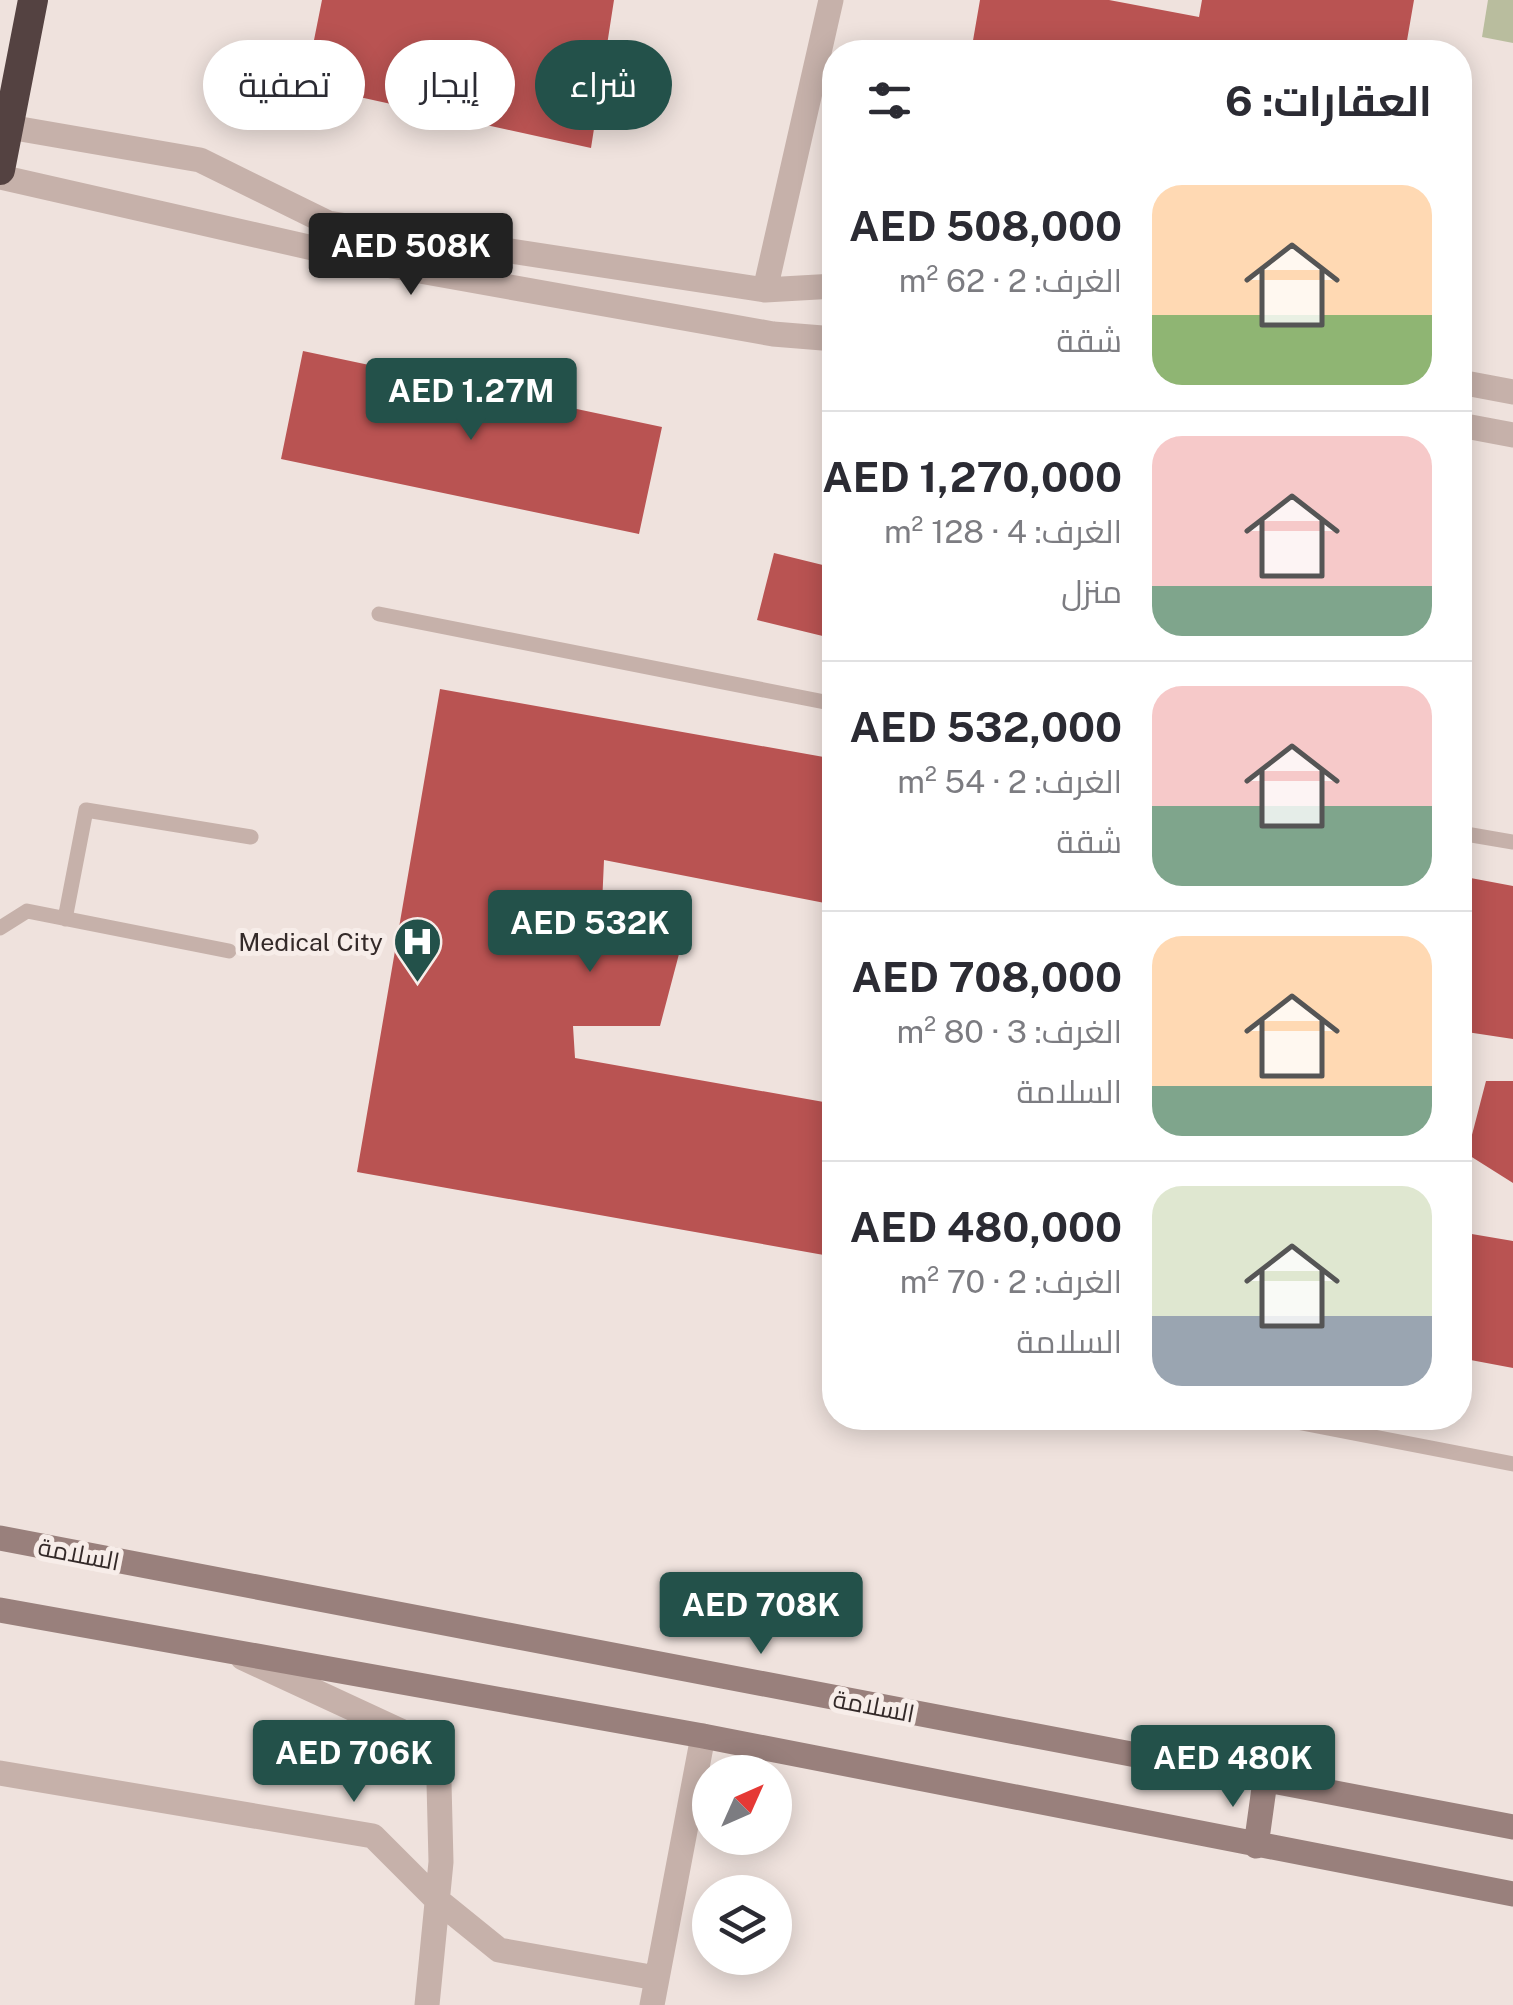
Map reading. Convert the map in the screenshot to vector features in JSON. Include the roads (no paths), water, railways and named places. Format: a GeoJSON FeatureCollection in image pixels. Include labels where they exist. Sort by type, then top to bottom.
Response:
{"type":"FeatureCollection","features":[{"type":"Feature","properties":{"kind":"highway"},"geometry":{"type":"LineString","coordinates":[[0,173],[32,0]]}},
{"type":"Feature","properties":{"kind":"street"},"geometry":{"type":"LineString","coordinates":[[765,290],[830,0]]}},
{"type":"Feature","properties":{"kind":"street"},"geometry":{"type":"LineString","coordinates":[[8,127],[200,160],[328,223],[765,290],[822,287]]}},
{"type":"Feature","properties":{"kind":"street"},"geometry":{"type":"LineString","coordinates":[[0,173],[392,266],[774,334],[822,338]]}},
{"type":"Feature","properties":{"kind":"street"},"geometry":{"type":"LineString","coordinates":[[1472,384],[1513,392]]}},
{"type":"Feature","properties":{"kind":"street"},"geometry":{"type":"LineString","coordinates":[[1472,427],[1513,434]]}},
{"type":"Feature","properties":{"kind":"street","name":"السلامة"},"geometry":{"type":"LineString","coordinates":[[0,1538],[1513,1827]]}},
{"type":"Feature","properties":{"kind":"street"},"geometry":{"type":"LineString","coordinates":[[0,1610],[238,1656],[702,1736],[1513,1894]]}},
{"type":"Feature","properties":{"kind":"street"},"geometry":{"type":"LineString","coordinates":[[238,1656],[403,1732],[430,1759],[439,1803],[441,1862],[427,2005]]}},
{"type":"Feature","properties":{"kind":"street"},"geometry":{"type":"LineString","coordinates":[[652,2005],[702,1736]]}},
{"type":"Feature","properties":{"kind":"street"},"geometry":{"type":"LineString","coordinates":[[0,1773],[373,1836],[436,1899],[498,1950],[656,1978]]}},
{"type":"Feature","properties":{"kind":"street"},"geometry":{"type":"LineString","coordinates":[[1256,1846],[1265,1782]]}},
{"type":"Feature","properties":{"kind":"lane"},"geometry":{"type":"LineString","coordinates":[[379,614],[822,701]]}},
{"type":"Feature","properties":{"kind":"lane"},"geometry":{"type":"LineString","coordinates":[[65,918],[86,810],[251,837]]}},
{"type":"Feature","properties":{"kind":"lane"},"geometry":{"type":"LineString","coordinates":[[1472,835],[1513,842]]}},
{"type":"Feature","properties":{"kind":"lane"},"geometry":{"type":"LineString","coordinates":[[0,928],[27,911],[229,950]]}},
{"type":"Feature","properties":{"kind":"lane"},"geometry":{"type":"LineString","coordinates":[[1338,1430],[1513,1464]]}},
{"type":"Feature","properties":{"kind":"place","name":"Medical City"},"geometry":{"type":"Point","coordinates":[418,984]}}]}
